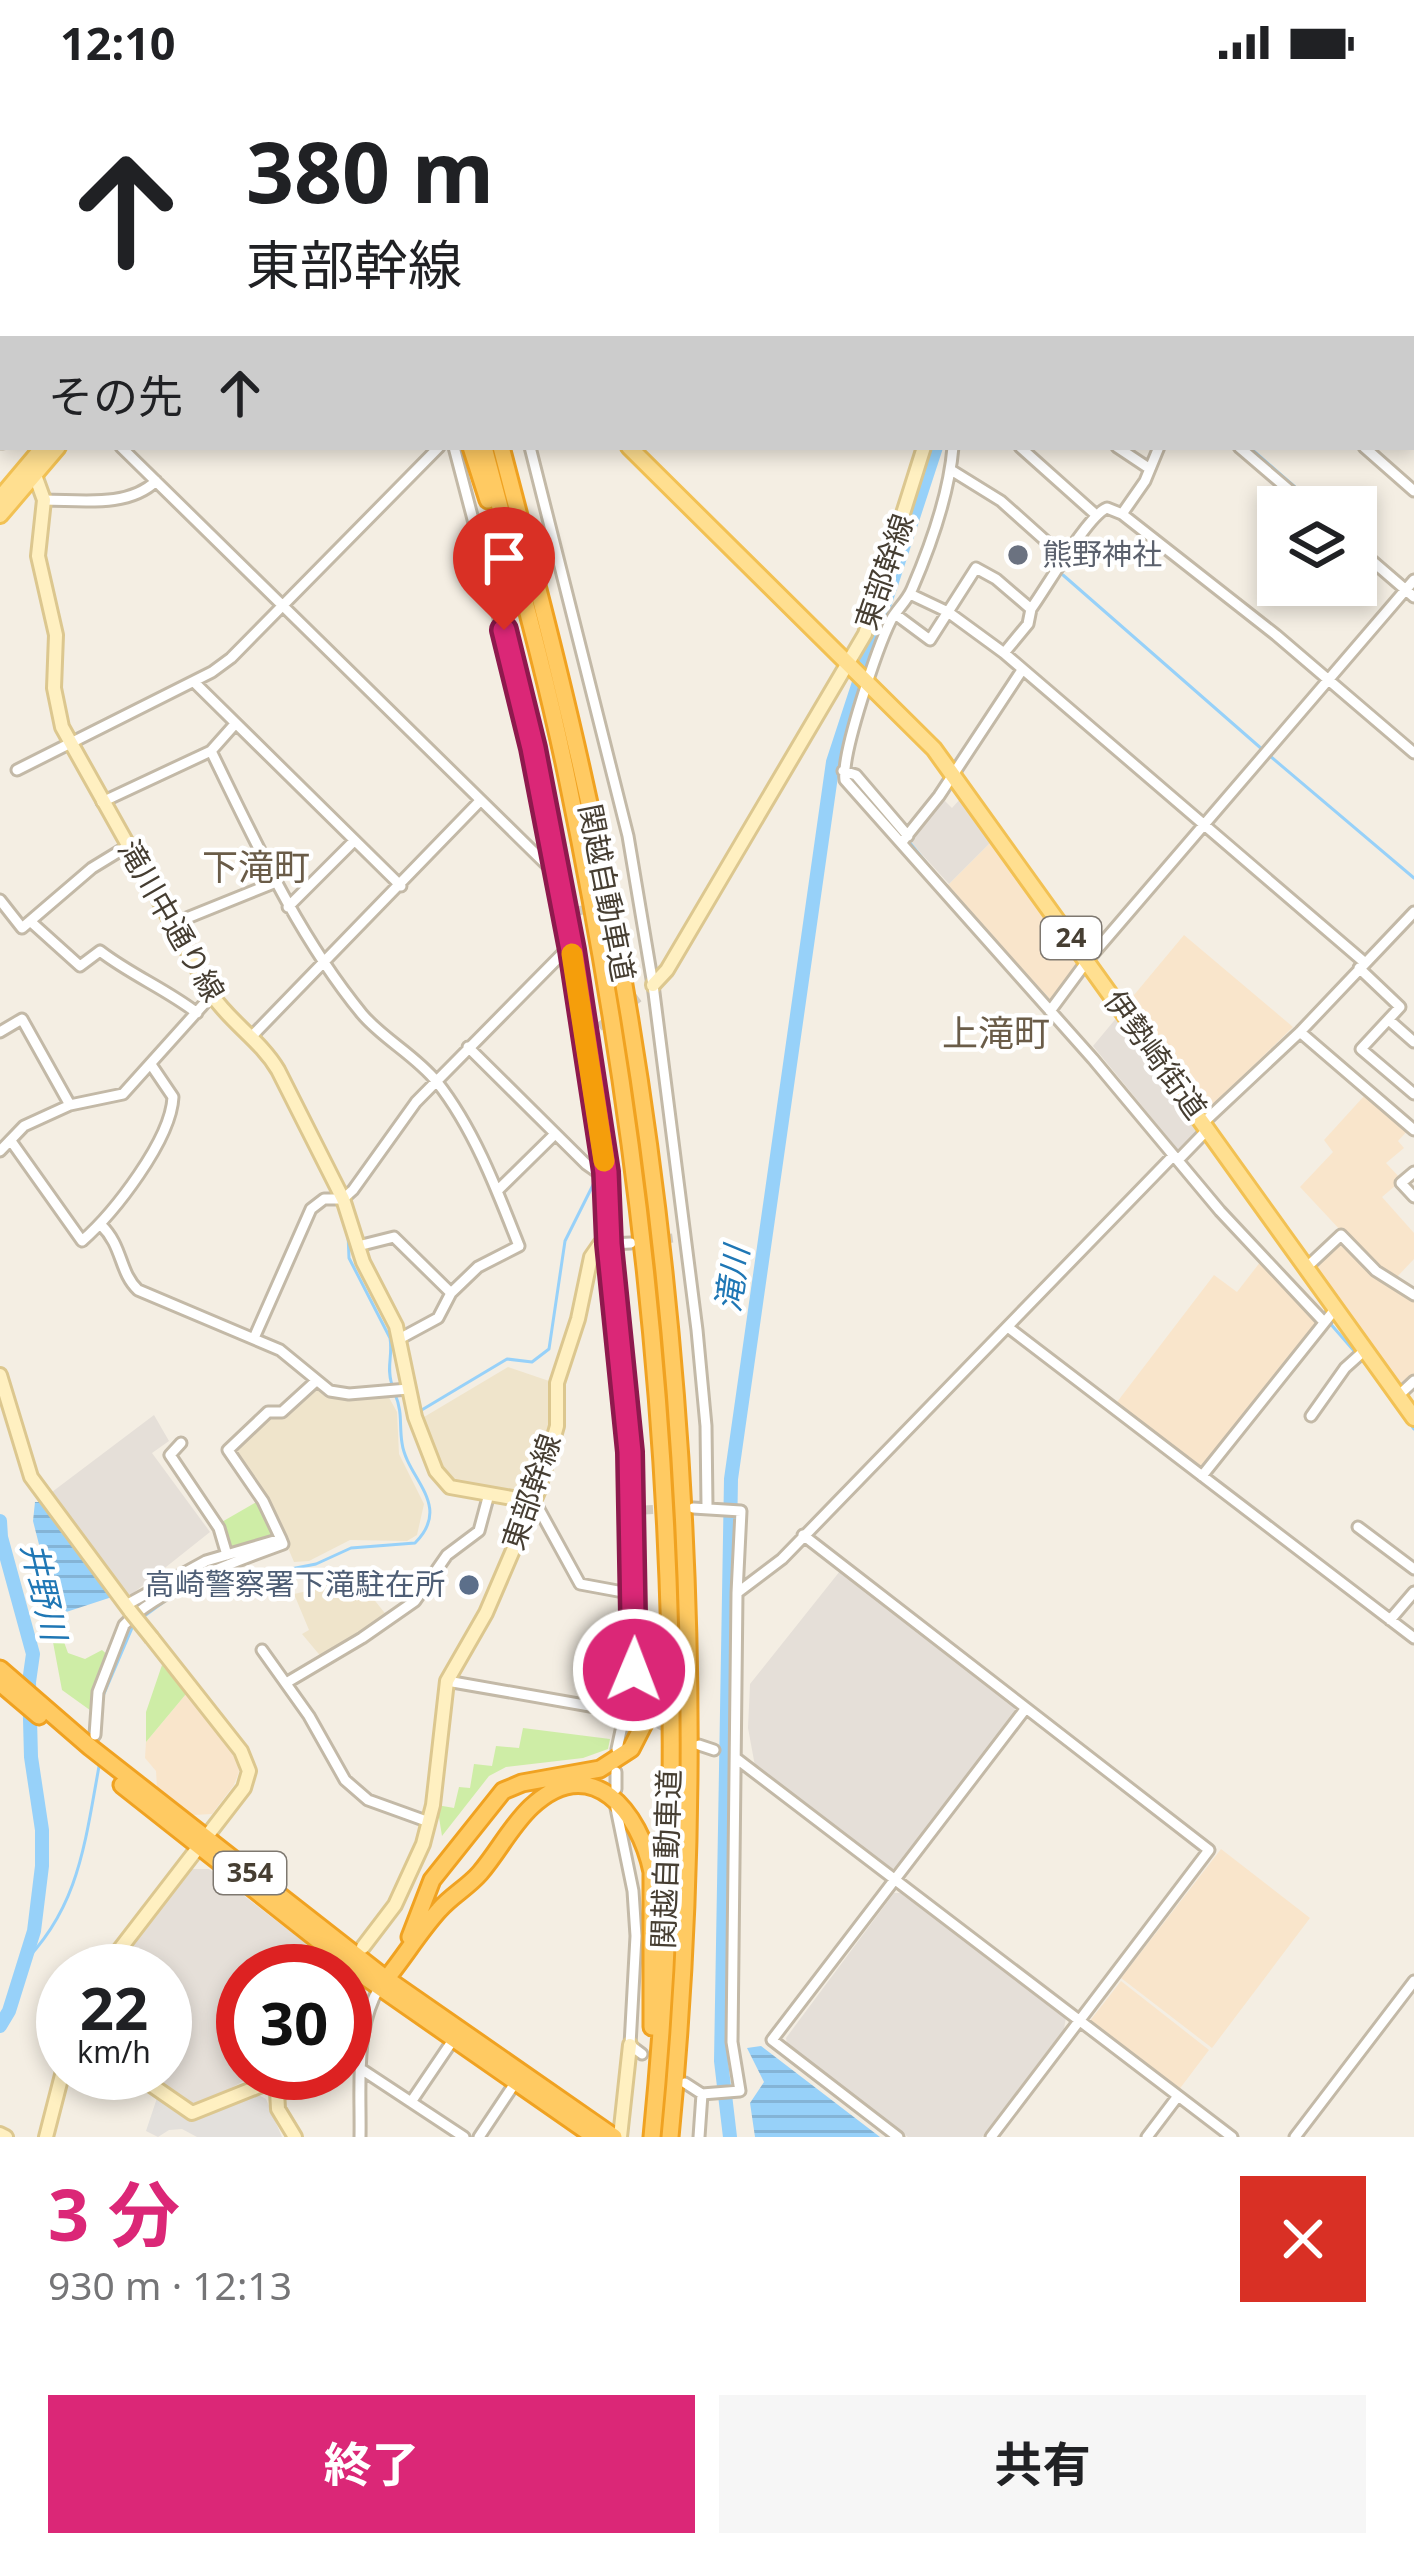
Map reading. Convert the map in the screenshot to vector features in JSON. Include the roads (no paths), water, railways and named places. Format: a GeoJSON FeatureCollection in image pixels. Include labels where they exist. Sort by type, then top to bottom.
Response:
{"type":"FeatureCollection","features":[{"type":"Feature","properties":{"kind":"highway"},"geometry":{"type":"LineString","coordinates":[[472,450],[532,634]]}},
{"type":"Feature","properties":{"kind":"highway","name":"関越自動車道"},"geometry":{"type":"LineString","coordinates":[[485,450],[572,800],[627,1111],[656,1377],[667,1573],[669,1847],[653,2128]]}},
{"type":"Feature","properties":{"kind":"highway","name":"関越自動車道"},"geometry":{"type":"LineString","coordinates":[[502,450],[573,732],[610,907],[643,1106],[664,1274],[680,1487],[687,1722],[684,1902],[671,2133]]}},
{"type":"Feature","properties":{"kind":"highway"},"geometry":{"type":"LineString","coordinates":[[382,1981],[416,1928],[428,1887],[496,1797],[521,1783],[600,1769],[623,1756],[638,1739],[658,1686],[667,1573]]}},
{"type":"Feature","properties":{"kind":"highway","name":"354"},"geometry":{"type":"LineString","coordinates":[[0,1669],[59,1726]]}},
{"type":"Feature","properties":{"kind":"highway","name":"354"},"geometry":{"type":"LineString","coordinates":[[0,1683],[92,1747],[114,1772],[453,2040],[595,2137]]}},
{"type":"Feature","properties":{"kind":"highway"},"geometry":{"type":"LineString","coordinates":[[382,1981],[431,1919],[478,1876],[530,1808],[548,1794],[572,1786],[606,1792],[636,1822],[652,1872],[653,2128]]}},
{"type":"Feature","properties":{"kind":"highway","name":"354"},"geometry":{"type":"LineString","coordinates":[[382,1981],[617,2137]]}},
{"type":"Feature","properties":{"kind":"main road"},"geometry":{"type":"LineString","coordinates":[[0,515],[42,450]]}},
{"type":"Feature","properties":{"kind":"main road"},"geometry":{"type":"LineString","coordinates":[[0,498],[54,450]]}},
{"type":"Feature","properties":{"kind":"main road","name":"伊勢崎街道"},"geometry":{"type":"LineString","coordinates":[[632,450],[860,673],[952,772],[1307,1266]]}},
{"type":"Feature","properties":{"kind":"main road","name":"24"},"geometry":{"type":"LineString","coordinates":[[1307,1266],[1414,1418]]}},
{"type":"Feature","properties":{"kind":"street","name":"滝川中通り線"},"geometry":{"type":"LineString","coordinates":[[23,450],[44,500],[38,556],[56,635],[54,688],[68,744],[212,995],[278,1070],[343,1199],[363,1262],[388,1306],[400,1338],[398,1389],[414,1412],[441,1479],[450,1487],[535,1502]]}},
{"type":"Feature","properties":{"kind":"street"},"geometry":{"type":"LineString","coordinates":[[124,450],[556,874]]}},
{"type":"Feature","properties":{"kind":"street"},"geometry":{"type":"LineString","coordinates":[[134,459],[142,450]]}},
{"type":"Feature","properties":{"kind":"street"},"geometry":{"type":"LineString","coordinates":[[17,770],[194,682],[231,658],[436,450]]}},
{"type":"Feature","properties":{"kind":"street"},"geometry":{"type":"LineString","coordinates":[[455,450],[533,748],[586,1037],[638,1510],[636,1649],[617,1749]]}},
{"type":"Feature","properties":{"kind":"street"},"geometry":{"type":"LineString","coordinates":[[531,450],[628,836],[687,1237],[712,1507]]}},
{"type":"Feature","properties":{"kind":"street","name":"東部幹線"},"geometry":{"type":"LineString","coordinates":[[641,996],[667,970],[860,673],[870,622],[924,450]]}},
{"type":"Feature","properties":{"kind":"street"},"geometry":{"type":"LineString","coordinates":[[953,450],[951,470],[910,593],[860,673],[845,780],[905,839],[1220,1211],[1324,1322]]}},
{"type":"Feature","properties":{"kind":"street"},"geometry":{"type":"LineString","coordinates":[[1023,450],[1095,514]]}},
{"type":"Feature","properties":{"kind":"street"},"geometry":{"type":"LineString","coordinates":[[1121,450],[1150,470]]}},
{"type":"Feature","properties":{"kind":"street"},"geometry":{"type":"LineString","coordinates":[[1122,514],[1159,450]]}},
{"type":"Feature","properties":{"kind":"street"},"geometry":{"type":"LineString","coordinates":[[1242,450],[1284,486]]}},
{"type":"Feature","properties":{"kind":"street"},"geometry":{"type":"LineString","coordinates":[[1378,452],[1414,491]]}},
{"type":"Feature","properties":{"kind":"street"},"geometry":{"type":"LineString","coordinates":[[951,470],[1001,500],[1066,560]]}},
{"type":"Feature","properties":{"kind":"street"},"geometry":{"type":"LineString","coordinates":[[44,500],[122,499],[156,481]]}},
{"type":"Feature","properties":{"kind":"street"},"geometry":{"type":"LineString","coordinates":[[1004,653],[1028,624],[1031,609],[1095,514],[1107,508],[1122,514],[1414,753]]}},
{"type":"Feature","properties":{"kind":"street"},"geometry":{"type":"LineString","coordinates":[[1377,565],[1410,593]]}},
{"type":"Feature","properties":{"kind":"street"},"geometry":{"type":"LineString","coordinates":[[895,614],[930,640],[976,568],[1031,609]]}},
{"type":"Feature","properties":{"kind":"street"},"geometry":{"type":"LineString","coordinates":[[1049,1011],[1328,679],[1410,593],[1414,580]]}},
{"type":"Feature","properties":{"kind":"street"},"geometry":{"type":"LineString","coordinates":[[910,593],[948,612],[1004,653],[1362,965],[1400,1007],[1360,1049],[1414,1094]]}},
{"type":"Feature","properties":{"kind":"street"},"geometry":{"type":"LineString","coordinates":[[905,839],[1022,670]]}},
{"type":"Feature","properties":{"kind":"street"},"geometry":{"type":"LineString","coordinates":[[194,682],[400,886]]}},
{"type":"Feature","properties":{"kind":"street"},"geometry":{"type":"LineString","coordinates":[[580,700],[592,688]]}},
{"type":"Feature","properties":{"kind":"street"},"geometry":{"type":"LineString","coordinates":[[102,802],[211,751],[235,724]]}},
{"type":"Feature","properties":{"kind":"street"},"geometry":{"type":"LineString","coordinates":[[533,748],[543,739]]}},
{"type":"Feature","properties":{"kind":"street"},"geometry":{"type":"LineString","coordinates":[[211,751],[288,907],[324,961],[364,1016],[435,1080],[455,1108],[519,1246],[478,1267],[452,1293],[438,1318],[400,1338]]}},
{"type":"Feature","properties":{"kind":"street"},"geometry":{"type":"LineString","coordinates":[[252,1036],[479,802]]}},
{"type":"Feature","properties":{"kind":"street"},"geometry":{"type":"LineString","coordinates":[[288,907],[354,841]]}},
{"type":"Feature","properties":{"kind":"street"},"geometry":{"type":"LineString","coordinates":[[0,900],[22,928],[92,868],[128,845]]}},
{"type":"Feature","properties":{"kind":"street"},"geometry":{"type":"LineString","coordinates":[[172,924],[276,881]]}},
{"type":"Feature","properties":{"kind":"street"},"geometry":{"type":"LineString","coordinates":[[623,901],[637,899]]}},
{"type":"Feature","properties":{"kind":"street"},"geometry":{"type":"LineString","coordinates":[[564,912],[578,910]]}},
{"type":"Feature","properties":{"kind":"street"},"geometry":{"type":"LineString","coordinates":[[736,1593],[782,1559],[1414,912]]}},
{"type":"Feature","properties":{"kind":"street"},"geometry":{"type":"LineString","coordinates":[[29,921],[80,966],[100,951],[197,1013]]}},
{"type":"Feature","properties":{"kind":"street"},"geometry":{"type":"LineString","coordinates":[[254,1338],[310,1210],[324,1199],[343,1199],[435,1080],[563,953],[572,950]]}},
{"type":"Feature","properties":{"kind":"street"},"geometry":{"type":"LineString","coordinates":[[0,1151],[24,1126],[70,1105],[122,1094],[212,995]]}},
{"type":"Feature","properties":{"kind":"street"},"geometry":{"type":"LineString","coordinates":[[0,1032],[22,1019],[70,1105]]}},
{"type":"Feature","properties":{"kind":"street"},"geometry":{"type":"LineString","coordinates":[[1388,1020],[1414,1042]]}},
{"type":"Feature","properties":{"kind":"street"},"geometry":{"type":"LineString","coordinates":[[586,1037],[599,1027]]}},
{"type":"Feature","properties":{"kind":"street"},"geometry":{"type":"LineString","coordinates":[[1300,1032],[1414,1130]]}},
{"type":"Feature","properties":{"kind":"street"},"geometry":{"type":"LineString","coordinates":[[468,1047],[601,1172]]}},
{"type":"Feature","properties":{"kind":"street"},"geometry":{"type":"LineString","coordinates":[[11,1142],[79,1239],[101,1225],[125,1197],[173,1107],[169,1086],[152,1066]]}},
{"type":"Feature","properties":{"kind":"street"},"geometry":{"type":"LineString","coordinates":[[497,1191],[555,1133]]}},
{"type":"Feature","properties":{"kind":"street"},"geometry":{"type":"LineString","coordinates":[[1414,1172],[1401,1183],[1414,1197]]}},
{"type":"Feature","properties":{"kind":"street"},"geometry":{"type":"LineString","coordinates":[[101,1225],[116,1241],[131,1286],[296,1360],[330,1391],[398,1389]]}},
{"type":"Feature","properties":{"kind":"street"},"geometry":{"type":"LineString","coordinates":[[1307,1266],[1341,1235],[1376,1271],[1414,1295]]}},
{"type":"Feature","properties":{"kind":"street"},"geometry":{"type":"LineString","coordinates":[[358,1246],[394,1237],[452,1293]]}},
{"type":"Feature","properties":{"kind":"street"},"geometry":{"type":"LineString","coordinates":[[674,1238],[687,1237]]}},
{"type":"Feature","properties":{"kind":"street","name":"東部幹線"},"geometry":{"type":"LineString","coordinates":[[365,1944],[405,1886],[429,1822],[447,1681],[486,1612],[535,1502],[556,1426],[557,1383],[578,1319],[591,1257],[600,1244],[609,1244]]}},
{"type":"Feature","properties":{"kind":"street"},"geometry":{"type":"LineString","coordinates":[[609,1244],[631,1244]]}},
{"type":"Feature","properties":{"kind":"street"},"geometry":{"type":"LineString","coordinates":[[1202,1476],[1336,1308]]}},
{"type":"Feature","properties":{"kind":"street"},"geometry":{"type":"LineString","coordinates":[[1009,1328],[1414,1638]]}},
{"type":"Feature","properties":{"kind":"street"},"geometry":{"type":"LineString","coordinates":[[1311,1416],[1345,1368],[1365,1349]]}},
{"type":"Feature","properties":{"kind":"street"},"geometry":{"type":"LineString","coordinates":[[0,1375],[32,1477],[248,1761],[244,1788],[124,1944]]}},
{"type":"Feature","properties":{"kind":"street"},"geometry":{"type":"LineString","coordinates":[[130,1611],[194,1584],[208,1571],[283,1544],[263,1501],[228,1450],[268,1412],[282,1412],[316,1381]]}},
{"type":"Feature","properties":{"kind":"street"},"geometry":{"type":"LineString","coordinates":[[1398,1396],[1414,1381]]}},
{"type":"Feature","properties":{"kind":"street"},"geometry":{"type":"LineString","coordinates":[[181,1443],[170,1455],[219,1528],[227,1555]]}},
{"type":"Feature","properties":{"kind":"street"},"geometry":{"type":"LineString","coordinates":[[286,1683],[415,1601],[447,1556],[479,1531],[489,1493]]}},
{"type":"Feature","properties":{"kind":"street"},"geometry":{"type":"LineString","coordinates":[[535,1502],[580,1584],[634,1594]]}},
{"type":"Feature","properties":{"kind":"street"},"geometry":{"type":"LineString","coordinates":[[685,2083],[708,2094],[740,2091],[733,2042],[736,1593],[742,1519],[738,1510],[693,1508]]}},
{"type":"Feature","properties":{"kind":"street"},"geometry":{"type":"LineString","coordinates":[[1358,1527],[1414,1569]]}},
{"type":"Feature","properties":{"kind":"street"},"geometry":{"type":"LineString","coordinates":[[803,1535],[1209,1850],[991,2137]]}},
{"type":"Feature","properties":{"kind":"street"},"geometry":{"type":"LineString","coordinates":[[92,1747],[98,1692],[130,1611],[177,1574],[280,1539]]}},
{"type":"Feature","properties":{"kind":"street"},"geometry":{"type":"LineString","coordinates":[[1390,1620],[1414,1592]]}},
{"type":"Feature","properties":{"kind":"street"},"geometry":{"type":"LineString","coordinates":[[262,1651],[309,1716],[345,1780],[368,1800],[429,1822]]}},
{"type":"Feature","properties":{"kind":"street"},"geometry":{"type":"LineString","coordinates":[[447,1681],[640,1715]]}},
{"type":"Feature","properties":{"kind":"street"},"geometry":{"type":"LineString","coordinates":[[898,2137],[772,2040],[1026,1708]]}},
{"type":"Feature","properties":{"kind":"street"},"geometry":{"type":"LineString","coordinates":[[699,1745],[714,1750]]}},
{"type":"Feature","properties":{"kind":"street"},"geometry":{"type":"LineString","coordinates":[[735,1757],[1232,2137]]}},
{"type":"Feature","properties":{"kind":"street"},"geometry":{"type":"LineString","coordinates":[[616,1772],[616,1789]]}},
{"type":"Feature","properties":{"kind":"street"},"geometry":{"type":"LineString","coordinates":[[616,1808],[633,1892],[636,1936],[636,2050],[617,2137]]}},
{"type":"Feature","properties":{"kind":"street"},"geometry":{"type":"LineString","coordinates":[[372,2003],[382,1981]]}},
{"type":"Feature","properties":{"kind":"street"},"geometry":{"type":"LineString","coordinates":[[1294,2137],[1414,1981]]}},
{"type":"Feature","properties":{"kind":"street"},"geometry":{"type":"LineString","coordinates":[[411,2102],[453,2040]]}},
{"type":"Feature","properties":{"kind":"street"},"geometry":{"type":"LineString","coordinates":[[372,2075],[464,2137]]}},
{"type":"Feature","properties":{"kind":"street"},"geometry":{"type":"LineString","coordinates":[[479,2137],[515,2083]]}},
{"type":"Feature","properties":{"kind":"street"},"geometry":{"type":"LineString","coordinates":[[699,2137],[708,2094]]}},
{"type":"Feature","properties":{"kind":"street"},"geometry":{"type":"LineString","coordinates":[[1147,2137],[1178,2096]]}},
{"type":"Feature","properties":{"kind":"street"},"geometry":{"type":"LineString","coordinates":[[46,2137],[56,2100]]}},
{"type":"Feature","properties":{"kind":"street"},"geometry":{"type":"LineString","coordinates":[[173,2100],[192,2113],[224,2100]]}},
{"type":"Feature","properties":{"kind":"street"},"geometry":{"type":"LineString","coordinates":[[277,2100],[295,2137]]}},
{"type":"Feature","properties":{"kind":"street"},"geometry":{"type":"LineString","coordinates":[[360,2137],[361,2100]]}},
{"type":"Feature","properties":{"kind":"street"},"geometry":{"type":"LineString","coordinates":[[437,2137],[445,2125]]}},
{"type":"Feature","properties":{"kind":"water"},"geometry":{"type":"Polygon","coordinates":[[[35,1502],[112,1597],[57,1615],[33,1521],[35,1502]]]}},
{"type":"Feature","properties":{"kind":"water"},"geometry":{"type":"Polygon","coordinates":[[[761,2046],[880,2137],[755,2137],[750,2103],[764,2082],[747,2048],[761,2046]]]}},
{"type":"Feature","properties":{"kind":"waterway","name":"滝川"},"geometry":{"type":"LineString","coordinates":[[730,2137],[721,2061],[731,1479],[833,762],[935,450]]}},
{"type":"Feature","properties":{"kind":"waterway"},"geometry":{"type":"LineString","coordinates":[[1252,450],[1294,486]]}},
{"type":"Feature","properties":{"kind":"waterway"},"geometry":{"type":"LineString","coordinates":[[1377,558],[1405,582]]}},
{"type":"Feature","properties":{"kind":"waterway"},"geometry":{"type":"LineString","coordinates":[[1063,575],[1263,750]]}},
{"type":"Feature","properties":{"kind":"waterway"},"geometry":{"type":"LineString","coordinates":[[1270,756],[1414,878]]}},
{"type":"Feature","properties":{"kind":"waterway"},"geometry":{"type":"LineString","coordinates":[[850,776],[879,809]]}},
{"type":"Feature","properties":{"kind":"waterway"},"geometry":{"type":"LineString","coordinates":[[906,838],[949,891]]}},
{"type":"Feature","properties":{"kind":"waterway"},"geometry":{"type":"LineString","coordinates":[[1000,947],[1050,1002]]}},
{"type":"Feature","properties":{"kind":"waterway"},"geometry":{"type":"LineString","coordinates":[[1056,1010],[1178,1153]]}},
{"type":"Feature","properties":{"kind":"waterway"},"geometry":{"type":"LineString","coordinates":[[586,1074],[599,1165]]}},
{"type":"Feature","properties":{"kind":"waterway"},"geometry":{"type":"LineString","coordinates":[[420,1411],[507,1359],[532,1362],[549,1349],[565,1241],[598,1175]]}},
{"type":"Feature","properties":{"kind":"waterway"},"geometry":{"type":"LineString","coordinates":[[348,1233],[349,1258],[390,1338],[392,1385]]}},
{"type":"Feature","properties":{"kind":"waterway"},"geometry":{"type":"LineString","coordinates":[[1328,1321],[1414,1429]]}},
{"type":"Feature","properties":{"kind":"waterway"},"geometry":{"type":"LineString","coordinates":[[143,1617],[190,1589],[316,1564],[351,1548],[415,1543],[426,1529],[429,1504],[406,1456],[395,1394]]}},
{"type":"Feature","properties":{"kind":"waterway","name":"井野川"},"geometry":{"type":"LineString","coordinates":[[0,1521],[33,1654],[31,1757],[42,1830],[34,1931],[0,2026]]}},
{"type":"Feature","properties":{"kind":"waterway"},"geometry":{"type":"LineString","coordinates":[[101,1716],[103,1696],[132,1628]]}},
{"type":"Feature","properties":{"kind":"waterway"},"geometry":{"type":"LineString","coordinates":[[19,1967],[55,1922],[77,1872],[100,1761]]}},
{"type":"Feature","properties":{"kind":"tunnel"},"geometry":{"type":"LineString","coordinates":[[578,911],[623,901]]}},
{"type":"Feature","properties":{"kind":"tunnel"},"geometry":{"type":"LineString","coordinates":[[599,1027],[641,996]]}},
{"type":"Feature","properties":{"kind":"tunnel"},"geometry":{"type":"LineString","coordinates":[[637,1243],[673,1238]]}},
{"type":"Feature","properties":{"kind":"tunnel"},"geometry":{"type":"LineString","coordinates":[[644,1510],[686,1508]]}},
{"type":"Feature","properties":{"kind":"tunnel"},"geometry":{"type":"LineString","coordinates":[[645,1717],[689,1740]]}},
{"type":"Feature","properties":{"kind":"place","name":"熊野神社"},"geometry":{"type":"Point","coordinates":[1018,555]}},
{"type":"Feature","properties":{"kind":"place","name":"高崎警察署下滝駐在所"},"geometry":{"type":"Point","coordinates":[469,1585]}},
{"type":"Feature","properties":{"kind":"district","name":"下滝町"},"geometry":{"type":"Point","coordinates":[256,867]}},
{"type":"Feature","properties":{"kind":"district","name":"上滝町"},"geometry":{"type":"Point","coordinates":[996,1033]}}]}
